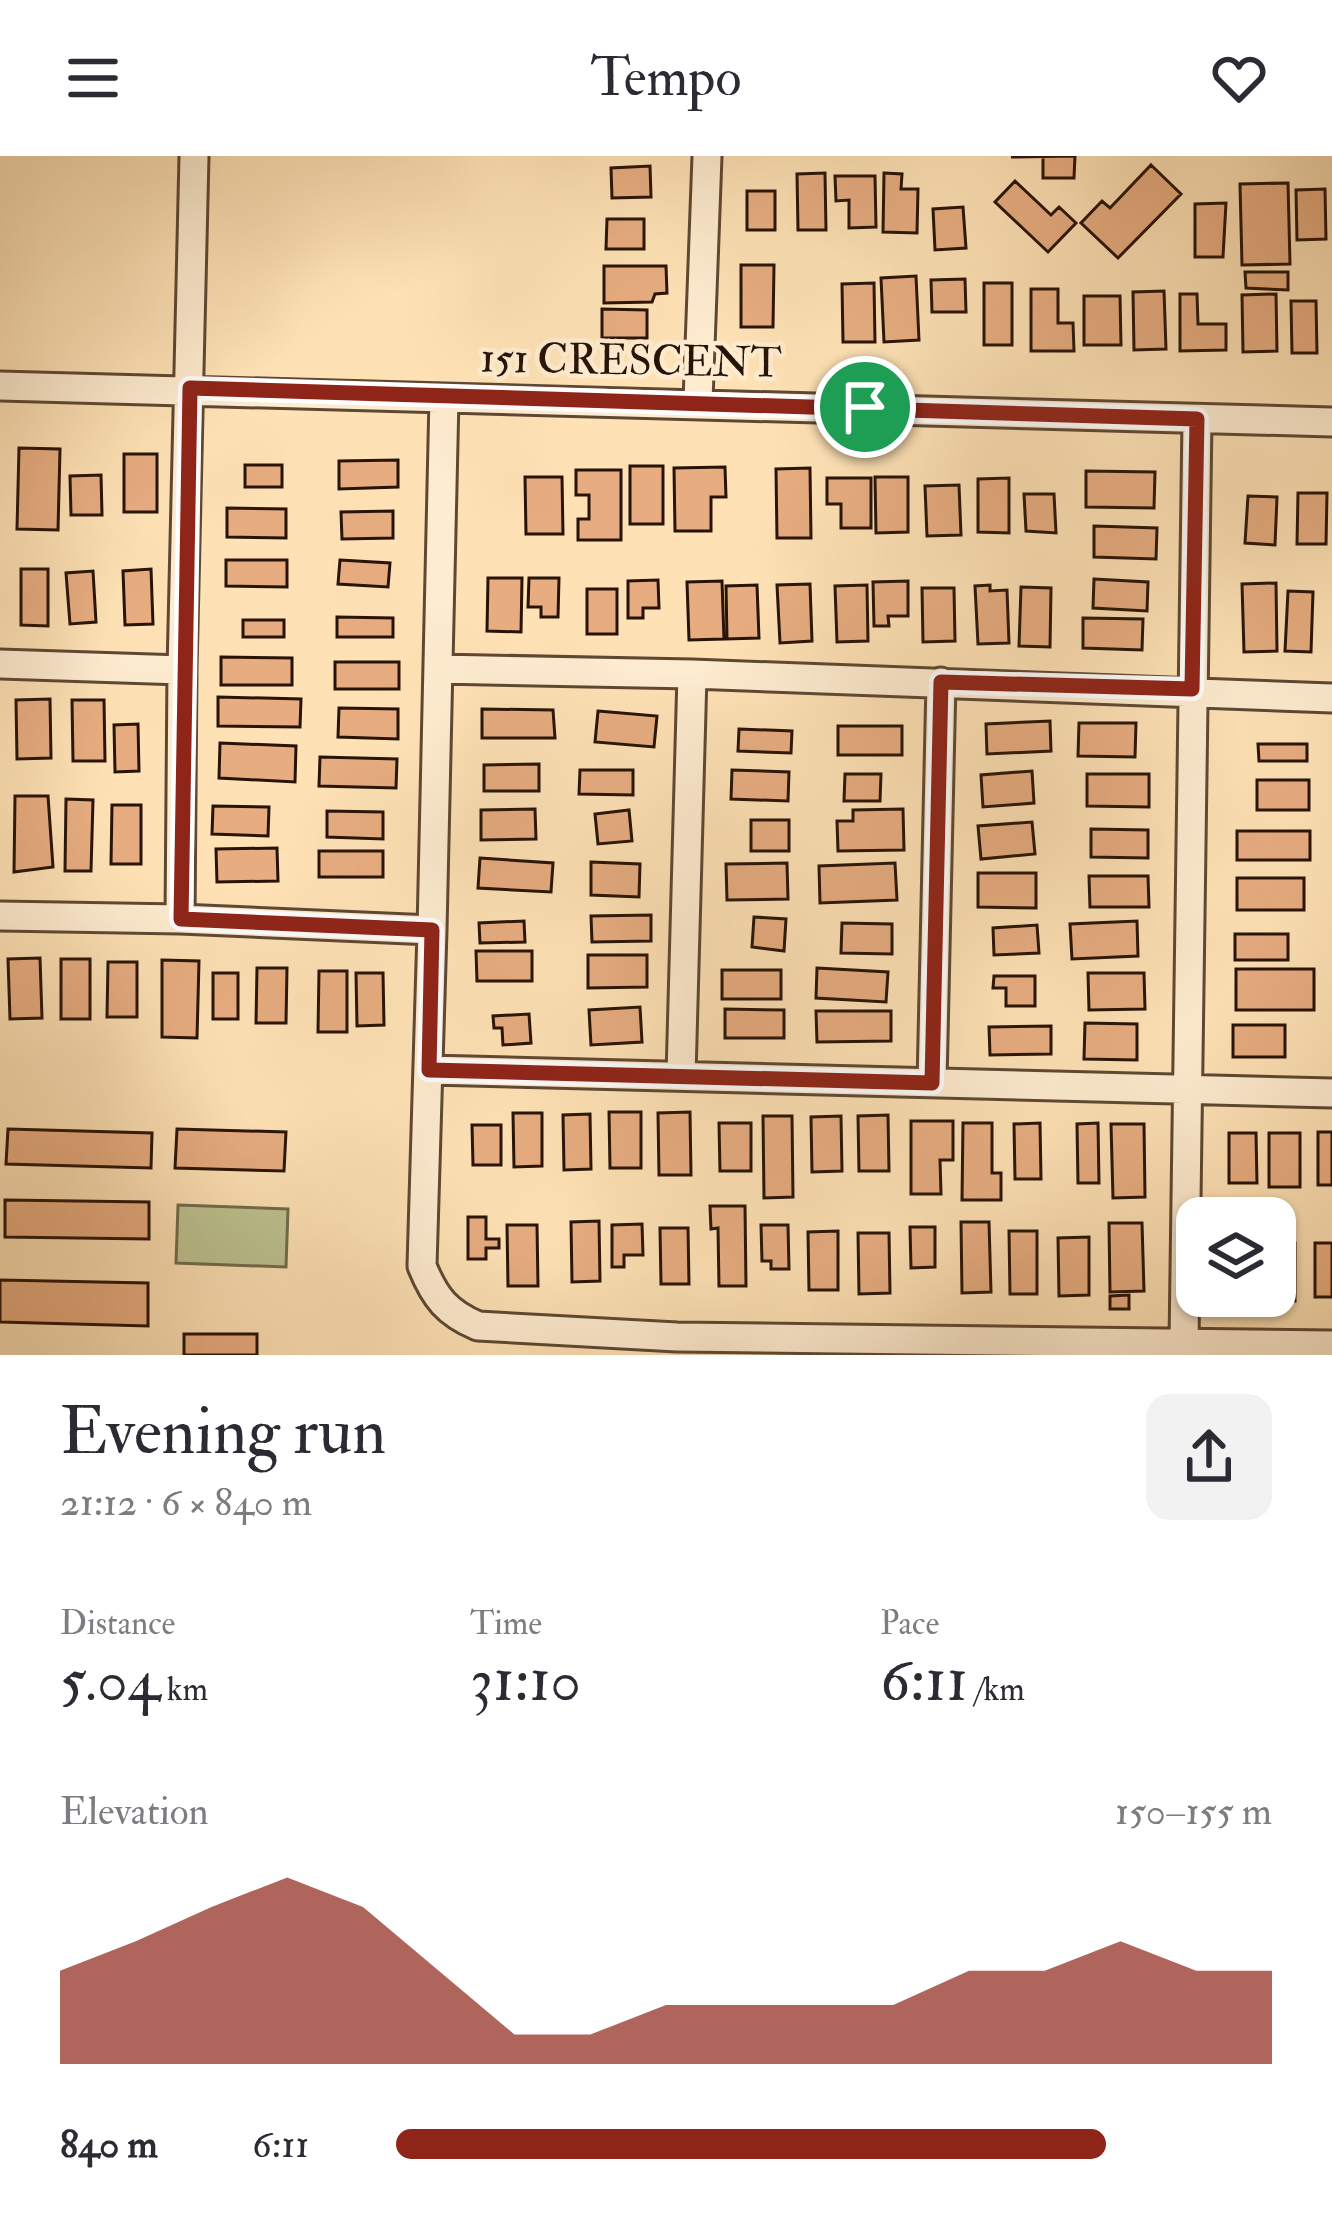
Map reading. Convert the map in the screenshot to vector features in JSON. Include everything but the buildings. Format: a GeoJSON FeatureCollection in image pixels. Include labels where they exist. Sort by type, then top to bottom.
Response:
{"type":"FeatureCollection","features":[{"type":"Feature","properties":{"kind":"street"},"geometry":{"type":"LineString","coordinates":[[181,919],[194,156]]}},
{"type":"Feature","properties":{"kind":"street"},"geometry":{"type":"LineString","coordinates":[[698,401],[706,156]]}},
{"type":"Feature","properties":{"kind":"street","name":"151 CRESCENT"},"geometry":{"type":"LineString","coordinates":[[0,386],[698,401],[1332,422]]}},
{"type":"Feature","properties":{"kind":"street"},"geometry":{"type":"LineString","coordinates":[[444,398],[422,1266],[434,1296],[453,1316],[478,1326],[677,1346],[1184,1342],[1332,1346]]}},
{"type":"Feature","properties":{"kind":"street"},"geometry":{"type":"LineString","coordinates":[[1184,1342],[1197,419]]}},
{"type":"Feature","properties":{"kind":"street"},"geometry":{"type":"LineString","coordinates":[[0,664],[182,670]]}},
{"type":"Feature","properties":{"kind":"street"},"geometry":{"type":"LineString","coordinates":[[438,669],[1192,689],[1332,698]]}},
{"type":"Feature","properties":{"kind":"street"},"geometry":{"type":"LineString","coordinates":[[681,1076],[692,674]]}},
{"type":"Feature","properties":{"kind":"street"},"geometry":{"type":"LineString","coordinates":[[932,1083],[941,682]]}},
{"type":"Feature","properties":{"kind":"street"},"geometry":{"type":"LineString","coordinates":[[0,916],[432,930]]}},
{"type":"Feature","properties":{"kind":"street"},"geometry":{"type":"LineString","coordinates":[[429,1070],[1332,1094]]}},
{"type":"Feature","properties":{"kind":"green space"},"geometry":{"type":"Polygon","coordinates":[[[178,1205],[288,1209],[286,1267],[176,1263],[178,1205]]]}},
{"type":"Feature","properties":{"kind":"route"},"geometry":{"type":"LineString","coordinates":[[190,388],[865,407],[1197,419],[1192,689],[941,682],[932,1083],[429,1070],[432,930],[181,919],[190,388]]}}]}
